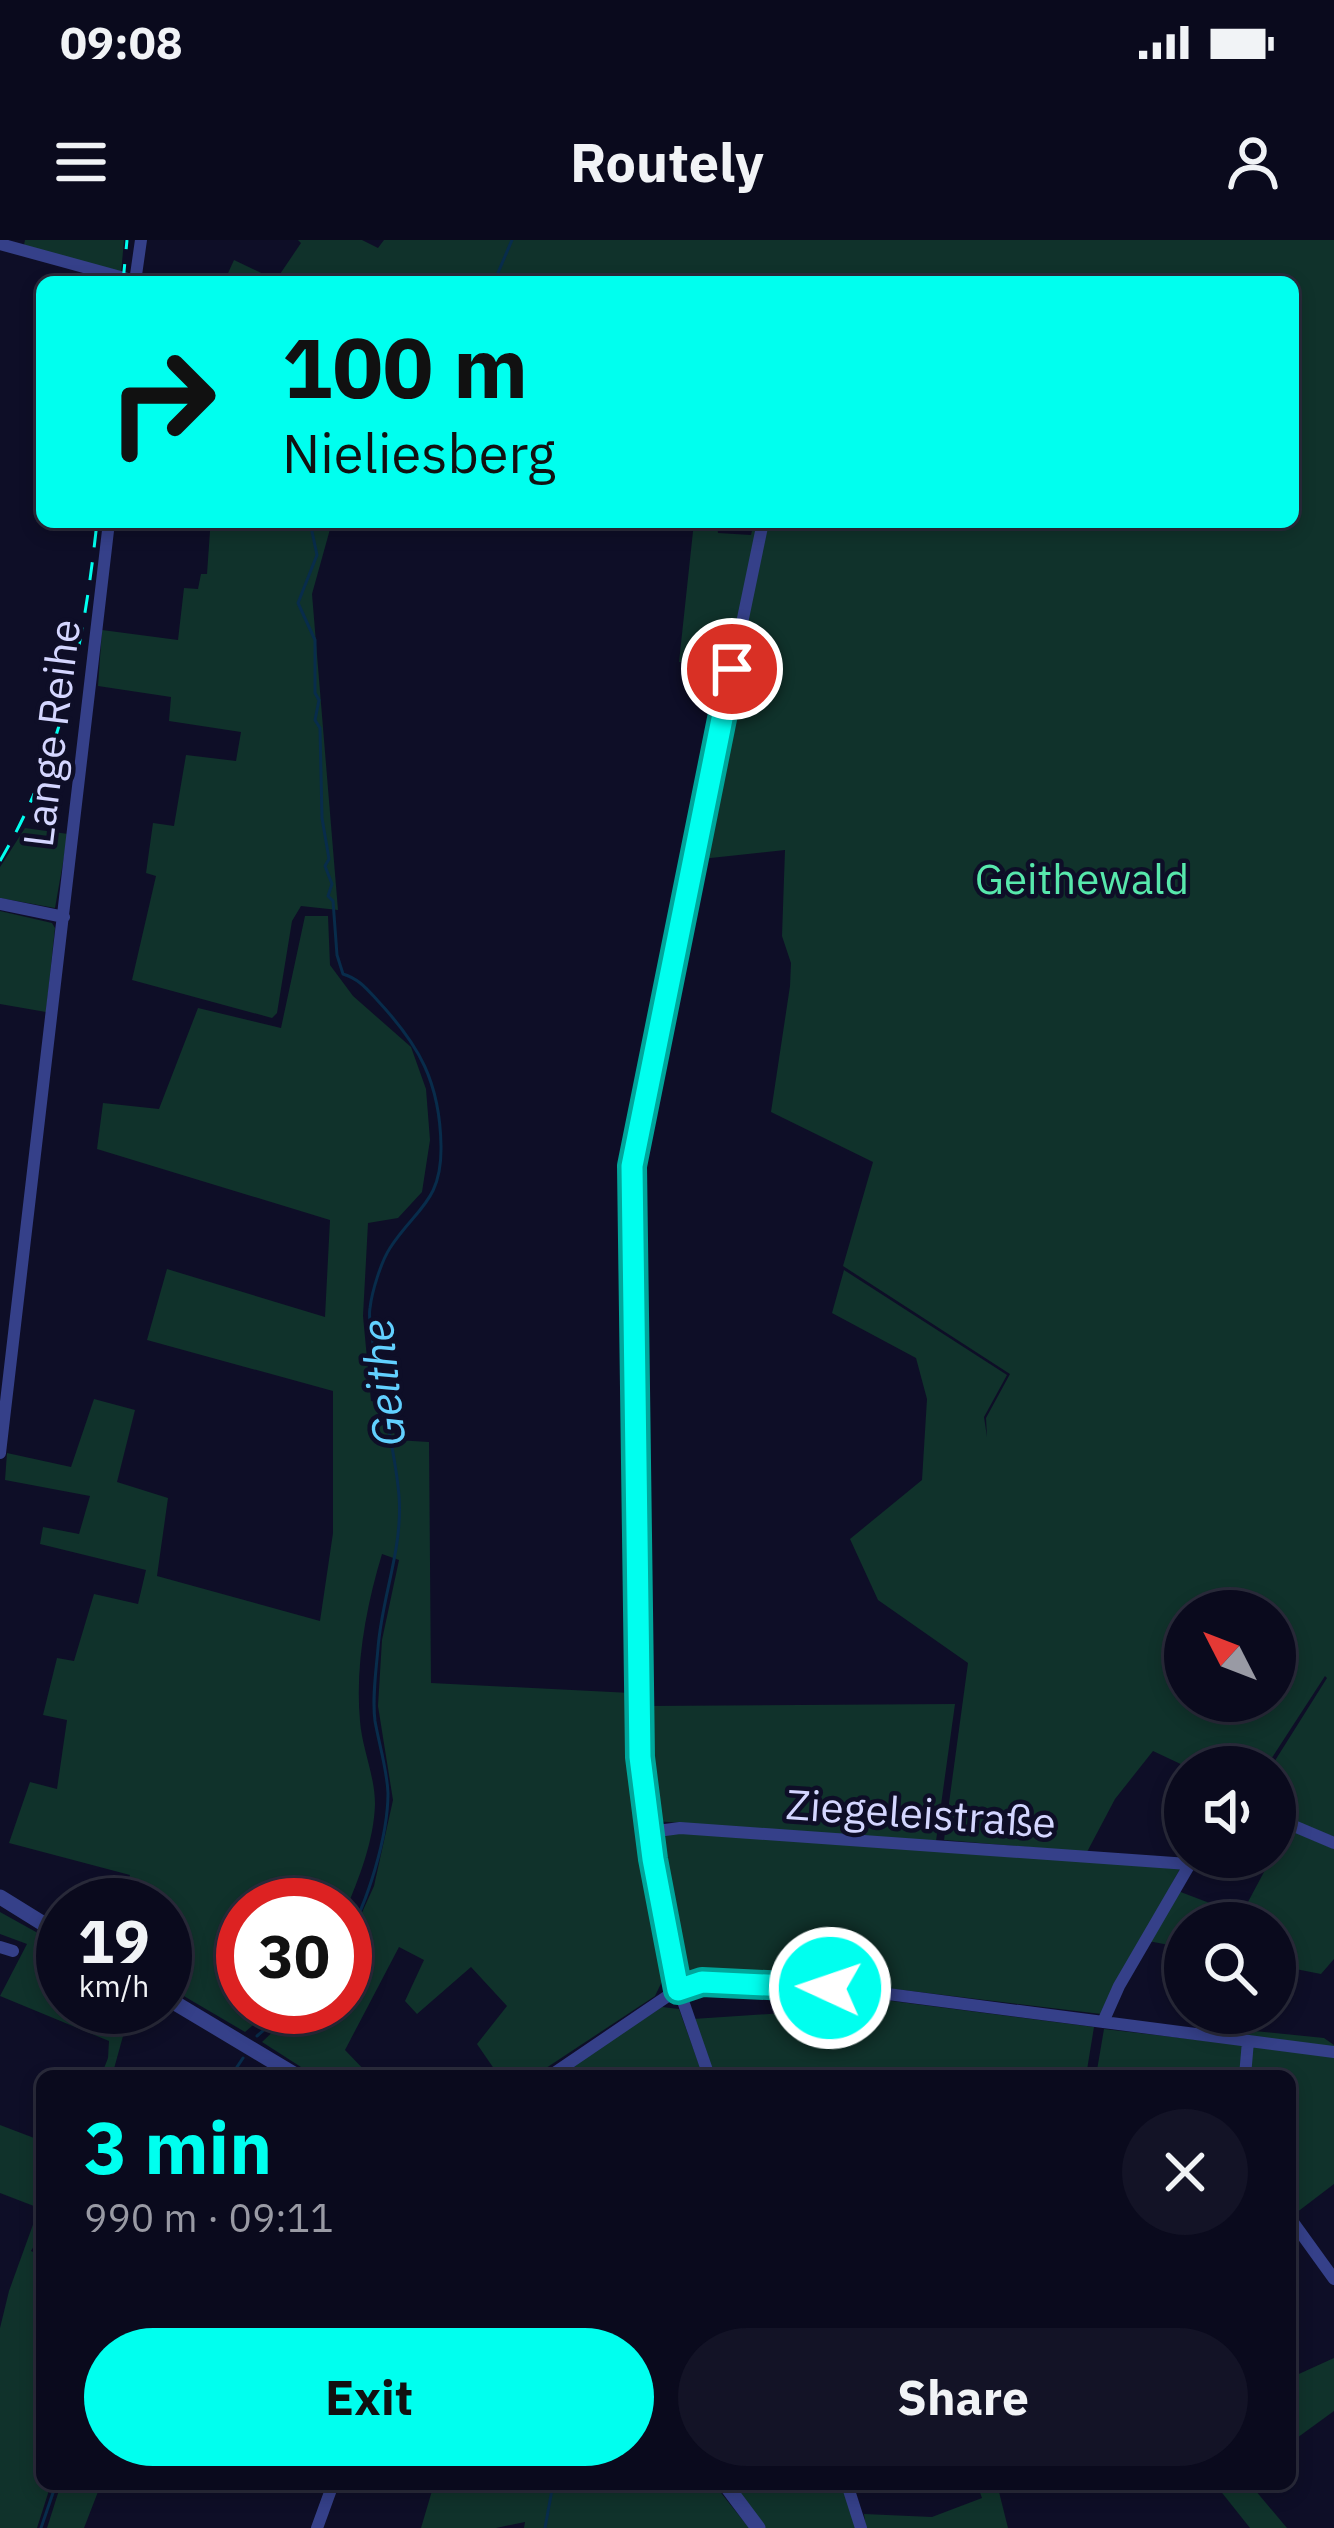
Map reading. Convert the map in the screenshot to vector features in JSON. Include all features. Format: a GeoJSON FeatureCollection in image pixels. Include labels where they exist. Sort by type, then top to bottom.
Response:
{"type":"FeatureCollection","features":[{"type":"Feature","properties":{"kind":"street"},"geometry":{"type":"LineString","coordinates":[[136,276],[141,240]]}},
{"type":"Feature","properties":{"kind":"street"},"geometry":{"type":"LineString","coordinates":[[0,244],[117,276]]}},
{"type":"Feature","properties":{"kind":"street","name":"Lange Reihe"},"geometry":{"type":"LineString","coordinates":[[0,1453],[108,528]]}},
{"type":"Feature","properties":{"kind":"street"},"geometry":{"type":"LineString","coordinates":[[707,2070],[678,1990],[640,1757],[634,1144],[762,528]]}},
{"type":"Feature","properties":{"kind":"street"},"geometry":{"type":"LineString","coordinates":[[0,904],[64,917]]}},
{"type":"Feature","properties":{"kind":"street"},"geometry":{"type":"LineString","coordinates":[[1296,1826],[1334,1843]]}},
{"type":"Feature","properties":{"kind":"street","name":"Ziegeleistraße"},"geometry":{"type":"LineString","coordinates":[[650,1832],[680,1828],[1164,1858]]}},
{"type":"Feature","properties":{"kind":"street","name":"Ziegeleistraße"},"geometry":{"type":"LineString","coordinates":[[1103,2022],[1181,1878]]}},
{"type":"Feature","properties":{"kind":"street"},"geometry":{"type":"LineString","coordinates":[[0,1898],[36,1920]]}},
{"type":"Feature","properties":{"kind":"street"},"geometry":{"type":"LineString","coordinates":[[559,2070],[678,1990],[702,1982],[804,1985],[1334,2052]]}},
{"type":"Feature","properties":{"kind":"street"},"geometry":{"type":"LineString","coordinates":[[192,2012],[287,2070]]}},
{"type":"Feature","properties":{"kind":"street"},"geometry":{"type":"LineString","coordinates":[[1246,2070],[1248,2041]]}},
{"type":"Feature","properties":{"kind":"street"},"geometry":{"type":"LineString","coordinates":[[1296,2226],[1334,2278]]}},
{"type":"Feature","properties":{"kind":"street"},"geometry":{"type":"LineString","coordinates":[[317,2528],[331,2490]]}},
{"type":"Feature","properties":{"kind":"street"},"geometry":{"type":"LineString","coordinates":[[729,2490],[758,2528]]}},
{"type":"Feature","properties":{"kind":"street"},"geometry":{"type":"LineString","coordinates":[[849,2490],[861,2528]]}},
{"type":"Feature","properties":{"kind":"green space"},"geometry":{"type":"Polygon","coordinates":[[[25,240],[124,240],[121,274],[24,245],[25,240]]]}},
{"type":"Feature","properties":{"kind":"green space","name":"Geithewald"},"geometry":{"type":"Polygon","coordinates":[[[298,240],[362,240],[378,248],[384,240],[1334,240],[1334,1837],[1296,1822],[1296,1746],[1284,1746],[1327,1678],[1296,1721],[1296,1590],[1164,1590],[1164,1722],[1295,1722],[1280,1746],[1164,1746],[1164,1756],[1153,1751],[1115,1799],[1087,1852],[944,1840],[968,1663],[878,1600],[850,1539],[922,1480],[927,1399],[916,1358],[832,1313],[844,1270],[1007,1375],[984,1417],[987,1437],[986,1418],[1010,1374],[843,1266],[873,1162],[771,1112],[790,986],[791,963],[782,936],[785,850],[692,860],[733,641],[728,662],[679,662],[693,528],[751,535],[753,528],[1299,528],[1299,276],[279,276],[301,243],[298,240]]]}},
{"type":"Feature","properties":{"kind":"green space","name":"Geithewald"},"geometry":{"type":"Polygon","coordinates":[[[234,260],[268,276],[227,276],[234,260]]]}},
{"type":"Feature","properties":{"kind":"green space"},"geometry":{"type":"Polygon","coordinates":[[[193,528],[330,528],[312,594],[338,910],[301,906],[292,921],[277,1013],[272,1018],[132,980],[156,876],[146,873],[153,823],[174,826],[186,755],[236,761],[241,732],[169,721],[171,697],[98,686],[102,630],[178,640],[184,588],[198,589],[201,574],[207,574],[210,531],[193,528]]]}},
{"type":"Feature","properties":{"kind":"green space"},"geometry":{"type":"Polygon","coordinates":[[[25,828],[68,834],[55,908],[0,898],[0,867],[25,828]]]}},
{"type":"Feature","properties":{"kind":"green space"},"geometry":{"type":"Polygon","coordinates":[[[0,911],[52,923],[55,928],[46,1012],[0,1004],[0,911]]]}},
{"type":"Feature","properties":{"kind":"green space"},"geometry":{"type":"Polygon","coordinates":[[[305,916],[328,916],[330,965],[353,996],[411,1047],[426,1089],[430,1140],[422,1192],[398,1218],[368,1223],[363,1316],[371,1401],[387,1404],[396,1440],[429,1442],[431,1683],[631,1693],[639,1833],[667,1971],[655,1996],[543,2070],[495,2070],[477,2044],[507,2006],[471,1967],[417,2014],[405,2001],[424,1960],[399,1947],[372,1998],[372,1890],[393,1800],[378,1706],[382,1640],[399,1560],[382,1554],[361,1658],[360,1721],[375,1804],[358,1878],[216,1878],[216,2015],[192,2001],[192,1878],[129,1878],[9,1843],[30,1782],[57,1789],[67,1720],[43,1715],[57,1658],[74,1661],[94,1594],[138,1604],[146,1570],[40,1544],[43,1527],[79,1534],[90,1496],[5,1480],[7,1453],[71,1467],[94,1399],[135,1410],[117,1482],[168,1498],[157,1576],[320,1621],[333,1533],[333,1391],[147,1340],[167,1269],[325,1317],[330,1220],[97,1149],[103,1103],[159,1109],[198,1008],[281,1028],[305,916]]]}},
{"type":"Feature","properties":{"kind":"green space"},"geometry":{"type":"Polygon","coordinates":[[[955,1704],[936,1841],[654,1821],[648,1706],[955,1704]]]}},
{"type":"Feature","properties":{"kind":"green space"},"geometry":{"type":"Polygon","coordinates":[[[672,1832],[1164,1866],[1164,1878],[1175,1878],[1101,2014],[812,1979],[684,1976],[657,1842],[672,1832]]]}},
{"type":"Feature","properties":{"kind":"green space"},"geometry":{"type":"Polygon","coordinates":[[[1296,1833],[1334,1849],[1334,1959],[1321,1974],[1296,1969],[1296,1902],[1248,1902],[1261,1878],[1296,1878],[1296,1833]]]}},
{"type":"Feature","properties":{"kind":"green space"},"geometry":{"type":"Polygon","coordinates":[[[1178,1891],[1207,1902],[1171,1902],[1178,1891]]]}},
{"type":"Feature","properties":{"kind":"green space"},"geometry":{"type":"Polygon","coordinates":[[[0,1912],[36,1932],[36,2011],[0,1996],[27,1944],[0,1934],[0,1912]]]}},
{"type":"Feature","properties":{"kind":"green space"},"geometry":{"type":"Polygon","coordinates":[[[1164,1914],[1164,1944],[1148,1941],[1164,1914]]]}},
{"type":"Feature","properties":{"kind":"green space"},"geometry":{"type":"Polygon","coordinates":[[[814,1991],[1094,2027],[1087,2070],[702,2070],[693,2019],[814,2011],[814,1991]]]}},
{"type":"Feature","properties":{"kind":"green space"},"geometry":{"type":"Polygon","coordinates":[[[662,2007],[679,2009],[701,2070],[566,2070],[662,2007]]]}},
{"type":"Feature","properties":{"kind":"green space"},"geometry":{"type":"Polygon","coordinates":[[[1104,2029],[1242,2045],[1243,2034],[1284,2034],[1324,2038],[1334,2045],[1334,2184],[1296,2213],[1296,2070],[1097,2070],[1104,2029]]]}},
{"type":"Feature","properties":{"kind":"green space"},"geometry":{"type":"Polygon","coordinates":[[[92,2034],[124,2034],[114,2070],[103,2070],[108,2058],[109,2041],[92,2034]]]}},
{"type":"Feature","properties":{"kind":"green space"},"geometry":{"type":"Polygon","coordinates":[[[270,2034],[353,2034],[345,2050],[364,2070],[306,2070],[262,2042],[270,2034]]]}},
{"type":"Feature","properties":{"kind":"green space"},"geometry":{"type":"Polygon","coordinates":[[[0,2125],[36,2139],[36,2207],[0,2193],[0,2125]]]}},
{"type":"Feature","properties":{"kind":"green space"},"geometry":{"type":"Polygon","coordinates":[[[36,2216],[36,2242],[31,2251],[36,2253],[36,2490],[49,2490],[37,2528],[0,2528],[0,2328],[36,2216]]]}},
{"type":"Feature","properties":{"kind":"green space"},"geometry":{"type":"Polygon","coordinates":[[[1334,2358],[1334,2411],[1296,2439],[1296,2375],[1334,2358]]]}},
{"type":"Feature","properties":{"kind":"green space"},"geometry":{"type":"Polygon","coordinates":[[[59,2490],[99,2490],[84,2528],[47,2528],[59,2490]]]}},
{"type":"Feature","properties":{"kind":"green space"},"geometry":{"type":"Polygon","coordinates":[[[432,2490],[719,2490],[749,2528],[524,2528],[525,2522],[496,2528],[421,2528],[432,2490]]]}},
{"type":"Feature","properties":{"kind":"green space"},"geometry":{"type":"Polygon","coordinates":[[[736,2490],[847,2490],[858,2528],[764,2528],[736,2490]]]}},
{"type":"Feature","properties":{"kind":"green space"},"geometry":{"type":"Polygon","coordinates":[[[979,2490],[1003,2490],[999,2492],[1008,2528],[866,2528],[864,2514],[932,2517],[982,2498],[979,2490]]]}},
{"type":"Feature","properties":{"kind":"green space"},"geometry":{"type":"Polygon","coordinates":[[[1220,2490],[1255,2490],[1287,2528],[1250,2528],[1220,2490]]]}},
{"type":"Feature","properties":{"kind":"waterway","name":"Geithe"},"geometry":{"type":"LineString","coordinates":[[497,276],[512,240]]}},
{"type":"Feature","properties":{"kind":"waterway","name":"Geithe"},"geometry":{"type":"LineString","coordinates":[[311,528],[317,555],[298,603],[315,640],[319,700],[315,720],[320,728],[322,818],[329,859],[325,866],[332,884],[328,896],[333,901],[337,955],[343,974],[370,992],[416,1049],[440,1123],[437,1180],[426,1203],[387,1254],[370,1308],[399,1516],[374,1694],[387,1810],[372,1878]]}},
{"type":"Feature","properties":{"kind":"waterway","name":"Geithe"},"geometry":{"type":"LineString","coordinates":[[235,2070],[243,2058]]}},
{"type":"Feature","properties":{"kind":"waterway","name":"Geithe"},"geometry":{"type":"LineString","coordinates":[[41,2528],[54,2490]]}},
{"type":"Feature","properties":{"kind":"waterway"},"geometry":{"type":"LineString","coordinates":[[545,2528],[552,2490]]}},
{"type":"Feature","properties":{"kind":"railway"},"geometry":{"type":"LineString","coordinates":[[124,276],[127,240]]}},
{"type":"Feature","properties":{"kind":"railway"},"geometry":{"type":"LineString","coordinates":[[0,861],[22,821],[55,739],[77,654],[96,528]]}},
{"type":"Feature","properties":{"kind":"route"},"geometry":{"type":"LineString","coordinates":[[732,669],[632,1166],[640,1757],[646,1819],[678,1990],[702,1982],[830,1988]]}}]}
